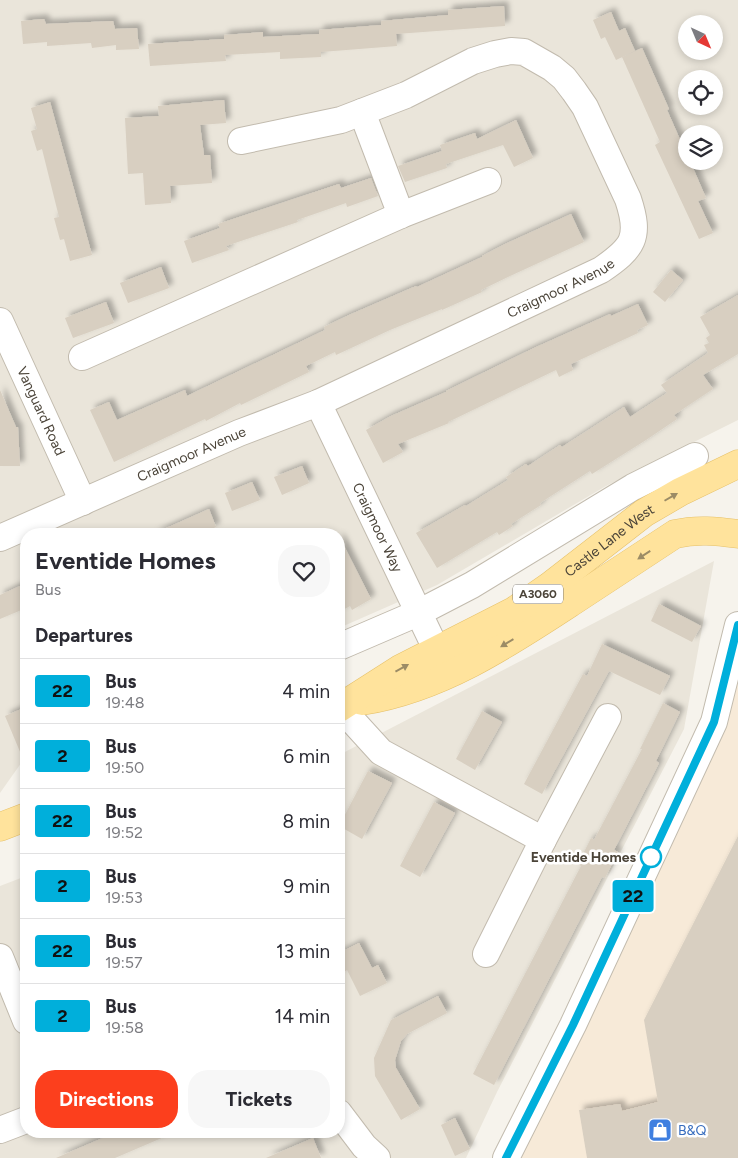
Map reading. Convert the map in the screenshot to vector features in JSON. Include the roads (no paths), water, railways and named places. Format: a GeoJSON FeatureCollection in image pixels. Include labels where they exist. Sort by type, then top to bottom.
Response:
{"type":"FeatureCollection","features":[{"type":"Feature","properties":{"kind":"main road","name":"Castle Lane West"},"geometry":{"type":"LineString","coordinates":[[345,704],[400,669],[514,610],[550,586],[644,513],[680,492],[732,470]]}},
{"type":"Feature","properties":{"kind":"main road","name":"Castle Lane West"},"geometry":{"type":"LineString","coordinates":[[345,705],[389,697],[446,675],[485,656],[544,620],[675,534],[693,530],[713,530],[738,534]]}},
{"type":"Feature","properties":{"kind":"main road"},"geometry":{"type":"LineString","coordinates":[[0,827],[20,819]]}},
{"type":"Feature","properties":{"kind":"street","name":"Craigmoor Avenue"},"geometry":{"type":"LineString","coordinates":[[23,528],[239,433],[318,403],[601,270],[620,257],[631,243],[634,234],[633,213],[628,199],[585,107],[564,78],[552,68],[524,52],[511,51],[473,61],[406,95],[341,120],[241,141]]}},
{"type":"Feature","properties":{"kind":"street"},"geometry":{"type":"LineString","coordinates":[[362,112],[401,215]]}},
{"type":"Feature","properties":{"kind":"street"},"geometry":{"type":"LineString","coordinates":[[82,356],[401,215],[488,181]]}},
{"type":"Feature","properties":{"kind":"street","name":"Vanguard Road"},"geometry":{"type":"LineString","coordinates":[[0,320],[83,502]]}},
{"type":"Feature","properties":{"kind":"street","name":"Craigmoor Way"},"geometry":{"type":"LineString","coordinates":[[318,403],[436,651]]}},
{"type":"Feature","properties":{"kind":"street"},"geometry":{"type":"LineString","coordinates":[[345,643],[418,613],[472,585],[633,487],[696,456]]}},
{"type":"Feature","properties":{"kind":"street","name":"Craigmoor Avenue"},"geometry":{"type":"LineString","coordinates":[[0,538],[20,529]]}},
{"type":"Feature","properties":{"kind":"street"},"geometry":{"type":"LineString","coordinates":[[506,1158],[573,1025],[714,722],[738,625]]}},
{"type":"Feature","properties":{"kind":"street"},"geometry":{"type":"LineString","coordinates":[[345,710],[381,752],[543,840]]}},
{"type":"Feature","properties":{"kind":"street"},"geometry":{"type":"LineString","coordinates":[[486,954],[608,717]]}},
{"type":"Feature","properties":{"kind":"street"},"geometry":{"type":"LineString","coordinates":[[0,958],[20,1006]]}},
{"type":"Feature","properties":{"kind":"street"},"geometry":{"type":"LineString","coordinates":[[345,1121],[364,1146],[377,1158]]}},
{"type":"Feature","properties":{"kind":"street"},"geometry":{"type":"LineString","coordinates":[[0,1130],[20,1122]]}},
{"type":"Feature","properties":{"kind":"place","name":"Eventide Homes"},"geometry":{"type":"Point","coordinates":[651,857]}},
{"type":"Feature","properties":{"kind":"place","name":"B&Q"},"geometry":{"type":"Point","coordinates":[660,1130]}}]}
